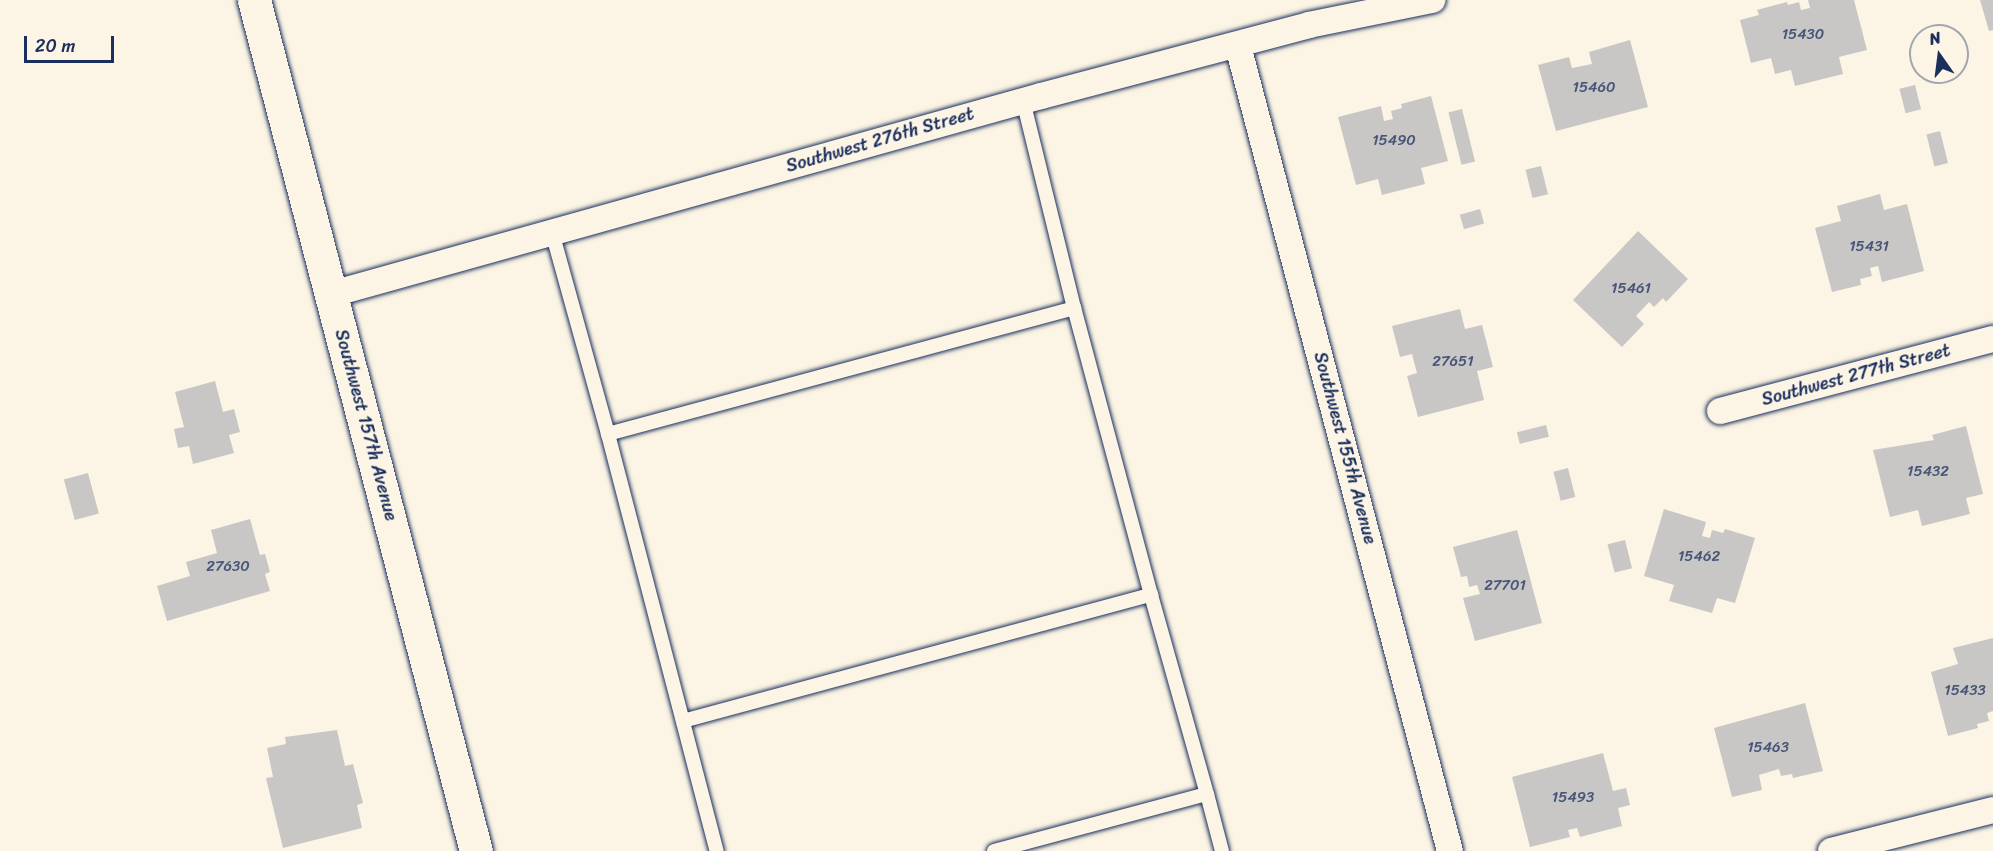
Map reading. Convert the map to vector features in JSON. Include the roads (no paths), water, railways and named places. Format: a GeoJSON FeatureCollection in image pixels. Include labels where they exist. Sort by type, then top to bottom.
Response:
{"type":"FeatureCollection","features":[{"type":"Feature","properties":{"kind":"street","name":"Southwest 157th Avenue"},"geometry":{"type":"LineString","coordinates":[[254,0],[476,851]]}},
{"type":"Feature","properties":{"kind":"street","name":"Southwest 276th Street"},"geometry":{"type":"LineString","coordinates":[[332,294],[1023,101],[1238,46],[1309,25],[1432,0]]}},
{"type":"Feature","properties":{"kind":"street","name":"Southwest 155th Avenue"},"geometry":{"type":"LineString","coordinates":[[1238,46],[1450,851]]}},
{"type":"Feature","properties":{"kind":"street","name":"Southwest 277th Street"},"geometry":{"type":"LineString","coordinates":[[1720,411],[1993,339]]}},
{"type":"Feature","properties":{"kind":"street"},"geometry":{"type":"LineString","coordinates":[[1831,851],[1912,841],[1993,810]]}},
{"type":"Feature","properties":{"kind":"lane"},"geometry":{"type":"LineString","coordinates":[[1023,101],[1074,308],[1222,851]]}},
{"type":"Feature","properties":{"kind":"lane"},"geometry":{"type":"LineString","coordinates":[[552,232],[608,434],[717,851]]}},
{"type":"Feature","properties":{"kind":"lane"},"geometry":{"type":"LineString","coordinates":[[608,434],[1074,308]]}},
{"type":"Feature","properties":{"kind":"lane"},"geometry":{"type":"LineString","coordinates":[[683,721],[1151,595]]}},
{"type":"Feature","properties":{"kind":"lane"},"geometry":{"type":"LineString","coordinates":[[994,851],[1207,794]]}}]}
